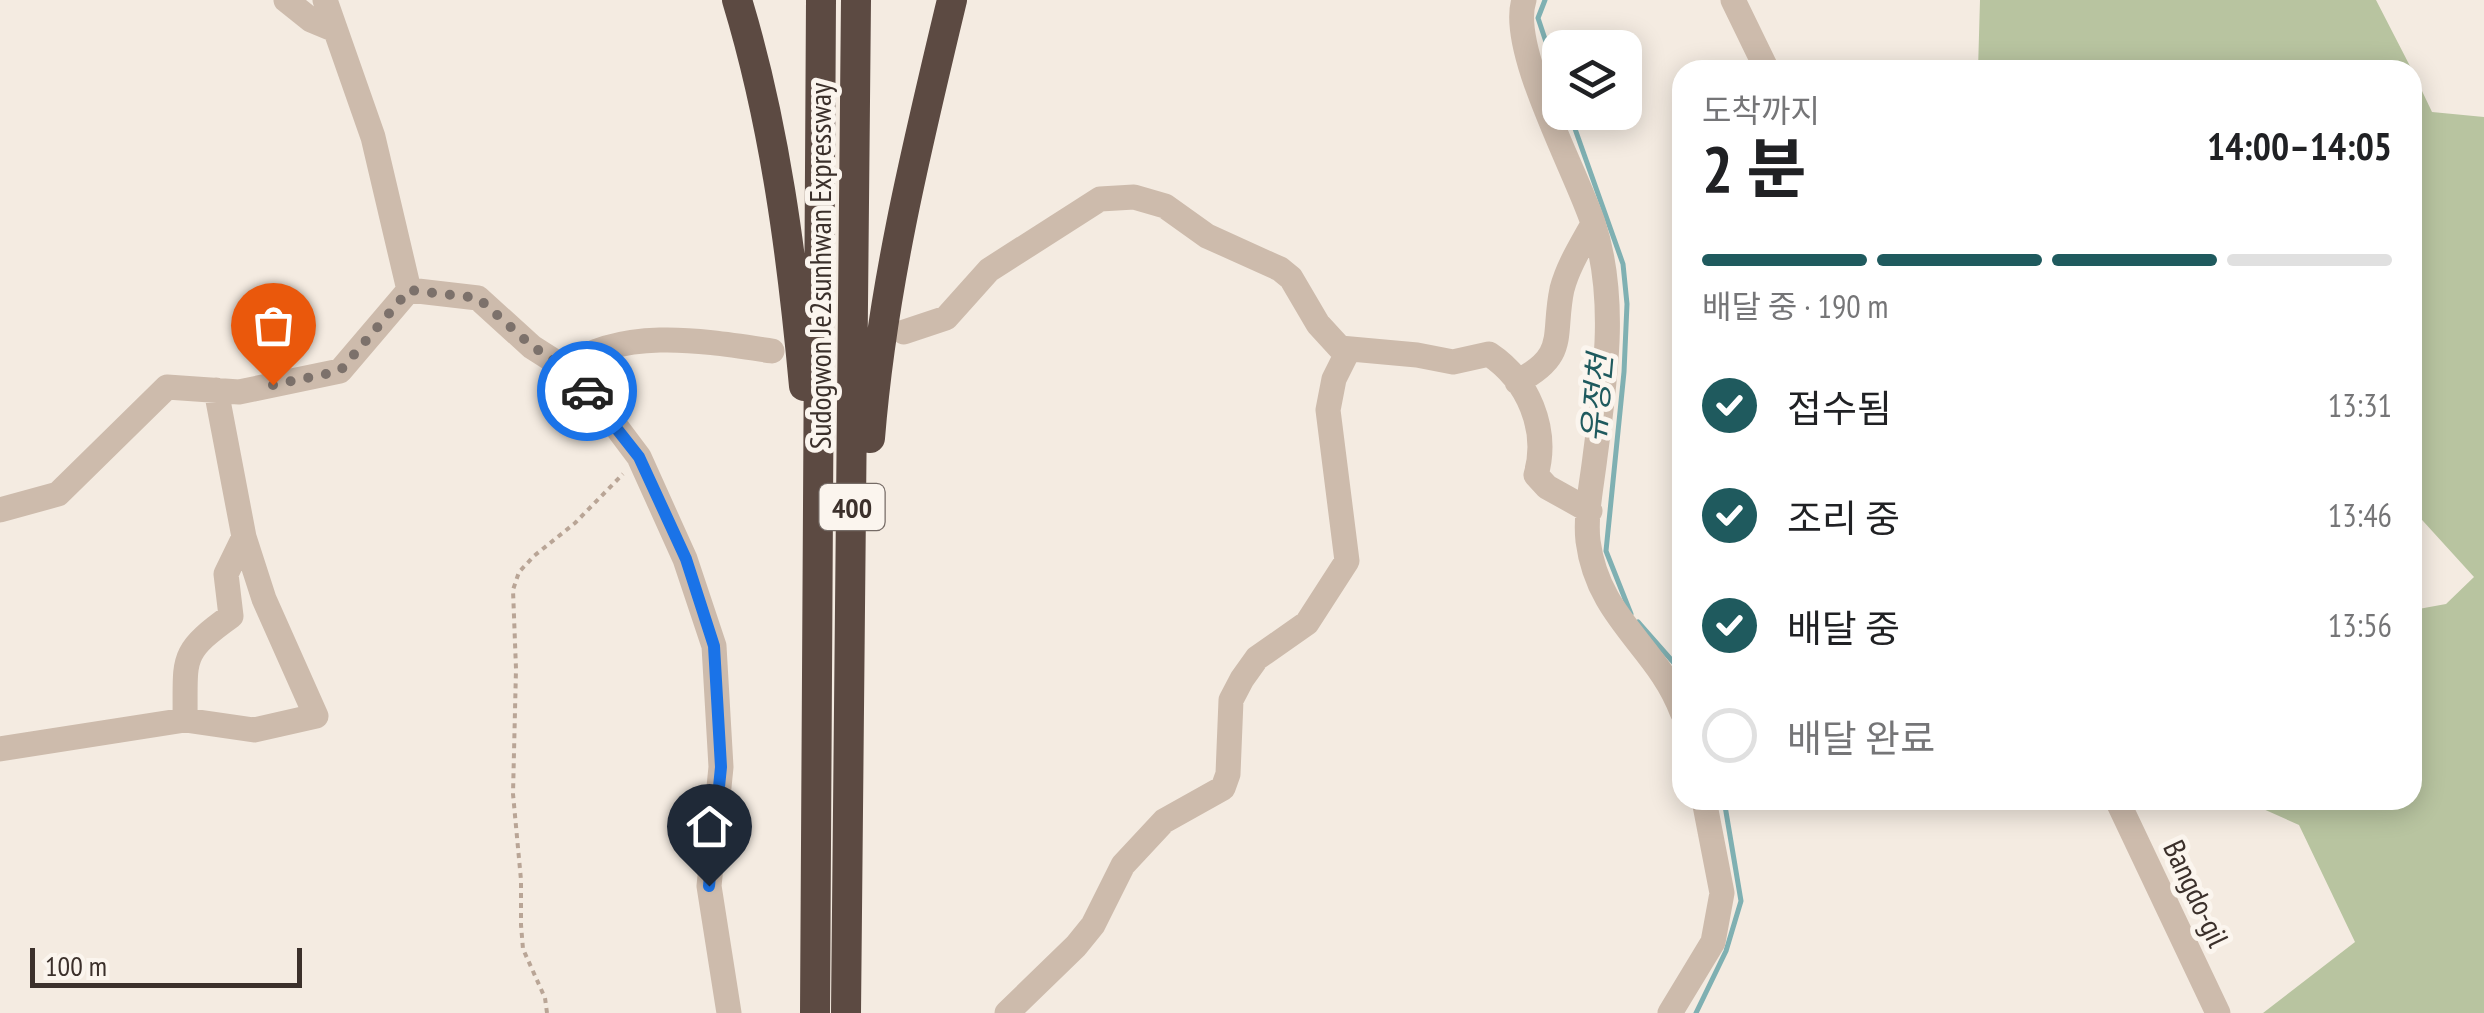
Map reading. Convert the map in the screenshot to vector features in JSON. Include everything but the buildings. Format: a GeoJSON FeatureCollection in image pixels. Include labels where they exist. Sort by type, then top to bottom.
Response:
{"type":"FeatureCollection","features":[{"type":"Feature","properties":{"kind":"highway"},"geometry":{"type":"LineString","coordinates":[[737,0],[770,140],[804,383],[820,738]]}},
{"type":"Feature","properties":{"kind":"highway","name":"Sudogwon Je2sunhwan Expressway"},"geometry":{"type":"LineString","coordinates":[[815,1013],[820,738],[821,0]]}},
{"type":"Feature","properties":{"kind":"highway","name":"Sudogwon Je2sunhwan Expressway"},"geometry":{"type":"LineString","coordinates":[[846,1013],[856,0]]}},
{"type":"Feature","properties":{"kind":"highway"},"geometry":{"type":"LineString","coordinates":[[850,726],[880,334],[914,160],[952,0]]}},
{"type":"Feature","properties":{"kind":"street"},"geometry":{"type":"LineString","coordinates":[[286,0],[310,20],[336,30]]}},
{"type":"Feature","properties":{"kind":"street"},"geometry":{"type":"LineString","coordinates":[[325,0],[373,138],[409,290]]}},
{"type":"Feature","properties":{"kind":"street"},"geometry":{"type":"LineString","coordinates":[[1524,0],[1522,42],[1594,224],[1608,313],[1606,376],[1588,540],[1602,590],[1621,624],[1672,689]]}},
{"type":"Feature","properties":{"kind":"street"},"geometry":{"type":"LineString","coordinates":[[1733,0],[1762,60]]}},
{"type":"Feature","properties":{"kind":"street"},"geometry":{"type":"LineString","coordinates":[[904,332],[946,318],[988,270],[1100,199],[1134,197],[1164,206],[1207,236],[1280,270],[1291,278],[1318,324],[1348,351],[1417,354],[1454,362],[1489,354],[1518,382],[1531,403],[1542,456],[1536,475],[1557,494],[1590,511]]}},
{"type":"Feature","properties":{"kind":"street"},"geometry":{"type":"LineString","coordinates":[[1518,382],[1536,372],[1553,354],[1559,339],[1562,288],[1594,224]]}},
{"type":"Feature","properties":{"kind":"street"},"geometry":{"type":"LineString","coordinates":[[409,290],[478,298],[532,346],[565,368],[597,401],[639,457],[686,559],[714,646],[721,767],[709,886],[728,1013]]}},
{"type":"Feature","properties":{"kind":"street"},"geometry":{"type":"LineString","coordinates":[[0,510],[58,494],[166,388],[240,392],[340,371],[409,290]]}},
{"type":"Feature","properties":{"kind":"street"},"geometry":{"type":"LineString","coordinates":[[565,368],[588,352],[668,339],[772,351]]}},
{"type":"Feature","properties":{"kind":"street"},"geometry":{"type":"LineString","coordinates":[[1007,1013],[1076,946],[1093,925],[1100,904],[1123,866],[1164,821],[1223,788],[1228,774],[1231,700],[1242,679],[1256,658],[1308,623],[1347,561],[1328,410],[1334,379],[1348,351]]}},
{"type":"Feature","properties":{"kind":"street"},"geometry":{"type":"LineString","coordinates":[[0,749],[185,720],[254,730],[316,716],[264,599],[244,537],[216,390]]}},
{"type":"Feature","properties":{"kind":"street"},"geometry":{"type":"LineString","coordinates":[[185,720],[186,669],[194,642],[230,616],[226,574],[244,537]]}},
{"type":"Feature","properties":{"kind":"street"},"geometry":{"type":"LineString","coordinates":[[1670,1013],[1713,942],[1722,894],[1706,810]]}},
{"type":"Feature","properties":{"kind":"street","name":"Bangdo-gil"},"geometry":{"type":"LineString","coordinates":[[2122,810],[2218,1013]]}},
{"type":"Feature","properties":{"kind":"path"},"geometry":{"type":"LineString","coordinates":[[547,1013],[523,949],[520,925],[521,880],[513,794],[514,590],[520,572],[534,556],[575,523],[639,457]]}},
{"type":"Feature","properties":{"kind":"green space"},"geometry":{"type":"Polygon","coordinates":[[[1980,0],[2376,0],[2407,60],[1978,60],[1980,0]]]}},
{"type":"Feature","properties":{"kind":"green space"},"geometry":{"type":"Polygon","coordinates":[[[2422,91],[2432,112],[2484,117],[2484,1013],[2263,1013],[2355,942],[2299,825],[2265,810],[2422,810],[2422,608],[2446,604],[2474,577],[2422,520],[2422,91]]]}},
{"type":"Feature","properties":{"kind":"waterway","name":"유정천"},"geometry":{"type":"LineString","coordinates":[[1542,30],[1538,18],[1545,0]]}},
{"type":"Feature","properties":{"kind":"waterway","name":"유정천"},"geometry":{"type":"LineString","coordinates":[[1575,130],[1623,264],[1627,304],[1624,372],[1606,551],[1631,614]]}},
{"type":"Feature","properties":{"kind":"waterway","name":"유정천"},"geometry":{"type":"LineString","coordinates":[[1638,622],[1672,661]]}},
{"type":"Feature","properties":{"kind":"waterway","name":"유정천"},"geometry":{"type":"LineString","coordinates":[[1696,1013],[1726,951],[1741,901],[1726,810]]}},
{"type":"Feature","properties":{"kind":"way so far"},"geometry":{"type":"LineString","coordinates":[[273,385],[340,371],[409,290],[478,298],[532,346],[565,368],[587,391]]}},
{"type":"Feature","properties":{"kind":"route"},"geometry":{"type":"LineString","coordinates":[[587,391],[639,457],[686,559],[714,646],[721,767],[709,886]]}}]}
